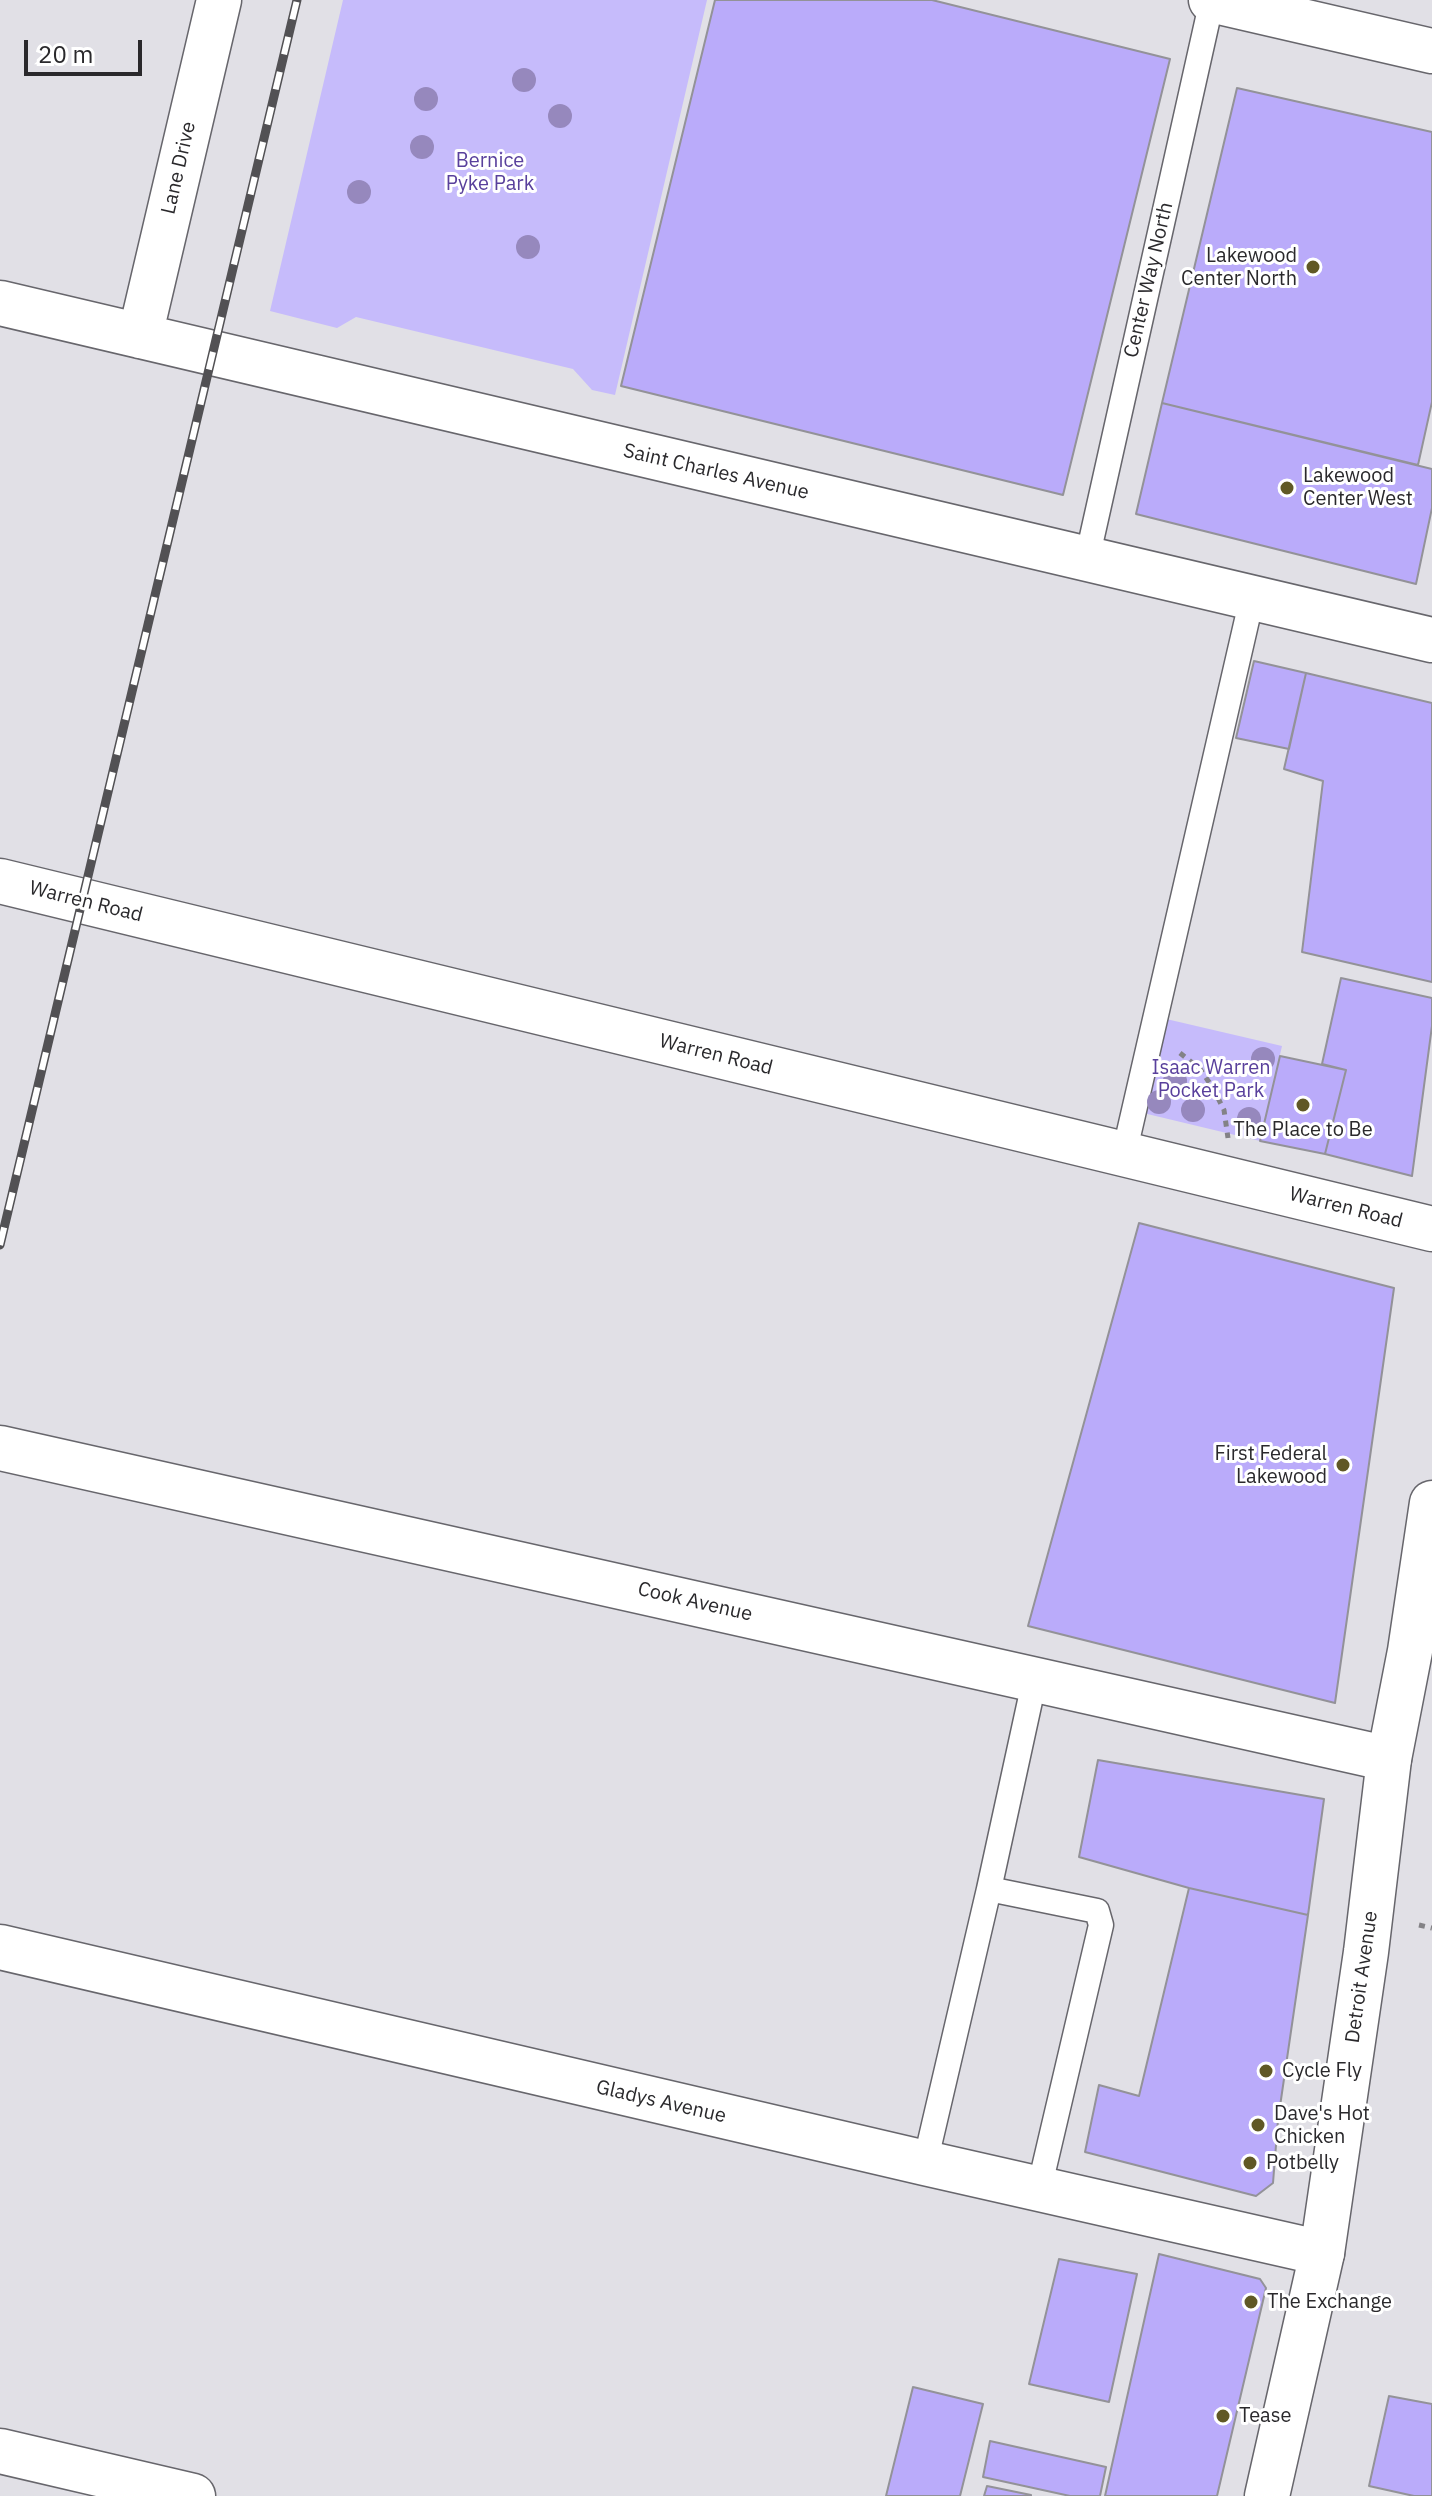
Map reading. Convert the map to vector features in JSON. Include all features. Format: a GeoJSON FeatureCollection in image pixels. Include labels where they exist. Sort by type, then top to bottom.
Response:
{"type":"FeatureCollection","features":[{"type":"Feature","properties":{"kind":"street","name":"Lane Drive"},"geometry":{"type":"LineString","coordinates":[[140,336],[219,0]]}},
{"type":"Feature","properties":{"kind":"street"},"geometry":{"type":"LineString","coordinates":[[1211,0],[1432,51]]}},
{"type":"Feature","properties":{"kind":"street","name":"Saint Charles Avenue"},"geometry":{"type":"LineString","coordinates":[[0,303],[1432,640]]}},
{"type":"Feature","properties":{"kind":"street","name":"Warren Road"},"geometry":{"type":"LineString","coordinates":[[0,881],[1432,1229]]}},
{"type":"Feature","properties":{"kind":"street","name":"Cook Avenue"},"geometry":{"type":"LineString","coordinates":[[0,1448],[1389,1759]]}},
{"type":"Feature","properties":{"kind":"street","name":"Detroit Avenue"},"geometry":{"type":"LineString","coordinates":[[1267,2496],[1322,2253],[1364,1968],[1389,1759],[1410,1651],[1432,1503]]}},
{"type":"Feature","properties":{"kind":"street","name":"Gladys Avenue"},"geometry":{"type":"LineString","coordinates":[[0,1947],[1322,2253]]}},
{"type":"Feature","properties":{"kind":"street"},"geometry":{"type":"LineString","coordinates":[[0,2451],[193,2496]]}},
{"type":"Feature","properties":{"kind":"lane","name":"Center Way North"},"geometry":{"type":"LineString","coordinates":[[1087,559],[1211,0]]}},
{"type":"Feature","properties":{"kind":"lane"},"geometry":{"type":"LineString","coordinates":[[1124,1154],[1252,598]]}},
{"type":"Feature","properties":{"kind":"lane"},"geometry":{"type":"LineString","coordinates":[[925,2163],[1035,1678]]}},
{"type":"Feature","properties":{"kind":"lane"},"geometry":{"type":"LineString","coordinates":[[989,1889],[1097,1911],[1101,1925],[1039,2189]]}},
{"type":"Feature","properties":{"kind":"path"},"geometry":{"type":"LineString","coordinates":[[1154,1026],[1200,1069],[1213,1088],[1224,1110],[1229,1144]]}},
{"type":"Feature","properties":{"kind":"path"},"geometry":{"type":"LineString","coordinates":[[1419,1925],[1432,1928]]}},
{"type":"Feature","properties":{"kind":"green space","name":"Bernice Pyke Park"},"geometry":{"type":"Polygon","coordinates":[[[343,0],[707,0],[615,395],[592,390],[573,369],[356,317],[337,328],[270,311],[343,0]]]}},
{"type":"Feature","properties":{"kind":"green space","name":"Isaac Warren Pocket Park"},"geometry":{"type":"Polygon","coordinates":[[[1162,1018],[1282,1046],[1260,1141],[1139,1112],[1162,1018]]]}},
{"type":"Feature","properties":{"kind":"building"},"geometry":{"type":"Polygon","coordinates":[[[715,0],[932,0],[1170,59],[1063,495],[621,386],[715,0]]]}},
{"type":"Feature","properties":{"kind":"building","name":"Lakewood Center North"},"geometry":{"type":"Polygon","coordinates":[[[1237,88],[1432,132],[1432,402],[1418,465],[1162,403],[1237,88]]]}},
{"type":"Feature","properties":{"kind":"building","name":"Lakewood Center West"},"geometry":{"type":"Polygon","coordinates":[[[1162,403],[1432,469],[1432,508],[1416,584],[1136,514],[1162,403]]]}},
{"type":"Feature","properties":{"kind":"building"},"geometry":{"type":"Polygon","coordinates":[[[1254,661],[1306,673],[1289,749],[1236,738],[1254,661]]]}},
{"type":"Feature","properties":{"kind":"building"},"geometry":{"type":"Polygon","coordinates":[[[1306,673],[1432,703],[1432,982],[1302,952],[1323,781],[1284,769],[1306,673]]]}},
{"type":"Feature","properties":{"kind":"building"},"geometry":{"type":"Polygon","coordinates":[[[1341,978],[1432,998],[1432,1026],[1412,1176],[1325,1154],[1346,1070],[1322,1064],[1341,978]]]}},
{"type":"Feature","properties":{"kind":"building","name":"The Place to Be"},"geometry":{"type":"Polygon","coordinates":[[[1280,1056],[1346,1070],[1325,1154],[1260,1141],[1280,1056]]]}},
{"type":"Feature","properties":{"kind":"building"},"geometry":{"type":"Polygon","coordinates":[[[1139,1223],[1394,1288],[1335,1703],[1028,1626],[1139,1223]]]}},
{"type":"Feature","properties":{"kind":"building"},"geometry":{"type":"Polygon","coordinates":[[[1098,1760],[1324,1799],[1308,1915],[1189,1888],[1079,1857],[1098,1760]]]}},
{"type":"Feature","properties":{"kind":"building"},"geometry":{"type":"Polygon","coordinates":[[[1189,1888],[1308,1915],[1278,2120],[1273,2183],[1256,2196],[1085,2152],[1099,2085],[1139,2096],[1189,1888]]]}},
{"type":"Feature","properties":{"kind":"building"},"geometry":{"type":"Polygon","coordinates":[[[1159,2254],[1260,2279],[1266,2288],[1217,2496],[1105,2496],[1159,2254]]]}},
{"type":"Feature","properties":{"kind":"building"},"geometry":{"type":"Polygon","coordinates":[[[1059,2259],[1137,2274],[1109,2402],[1029,2384],[1059,2259]]]}},
{"type":"Feature","properties":{"kind":"building"},"geometry":{"type":"Polygon","coordinates":[[[913,2387],[983,2404],[960,2496],[886,2496],[913,2387]]]}},
{"type":"Feature","properties":{"kind":"building"},"geometry":{"type":"Polygon","coordinates":[[[1389,2396],[1432,2404],[1432,2496],[1414,2496],[1369,2486],[1389,2396]]]}},
{"type":"Feature","properties":{"kind":"building"},"geometry":{"type":"Polygon","coordinates":[[[990,2441],[1106,2467],[1100,2496],[1070,2496],[983,2477],[990,2441]]]}},
{"type":"Feature","properties":{"kind":"building"},"geometry":{"type":"Polygon","coordinates":[[[987,2486],[1031,2495],[1031,2496],[984,2496],[987,2486]]]}},
{"type":"Feature","properties":{"kind":"railway"},"geometry":{"type":"LineString","coordinates":[[0,1245],[297,0]]}},
{"type":"Feature","properties":{"kind":"place","name":"Lakewood Center North"},"geometry":{"type":"Point","coordinates":[1313,267]}},
{"type":"Feature","properties":{"kind":"place","name":"Lakewood Center West"},"geometry":{"type":"Point","coordinates":[1287,488]}},
{"type":"Feature","properties":{"kind":"place","name":"The Place to Be"},"geometry":{"type":"Point","coordinates":[1303,1105]}},
{"type":"Feature","properties":{"kind":"place","name":"First Federal Lakewood"},"geometry":{"type":"Point","coordinates":[1343,1465]}},
{"type":"Feature","properties":{"kind":"place","name":"Cycle Fly"},"geometry":{"type":"Point","coordinates":[1266,2071]}},
{"type":"Feature","properties":{"kind":"place","name":"Dave's Hot Chicken"},"geometry":{"type":"Point","coordinates":[1258,2125]}},
{"type":"Feature","properties":{"kind":"place","name":"Potbelly"},"geometry":{"type":"Point","coordinates":[1250,2163]}},
{"type":"Feature","properties":{"kind":"place","name":"The Exchange"},"geometry":{"type":"Point","coordinates":[1251,2302]}},
{"type":"Feature","properties":{"kind":"place","name":"Tease"},"geometry":{"type":"Point","coordinates":[1223,2416]}}]}
